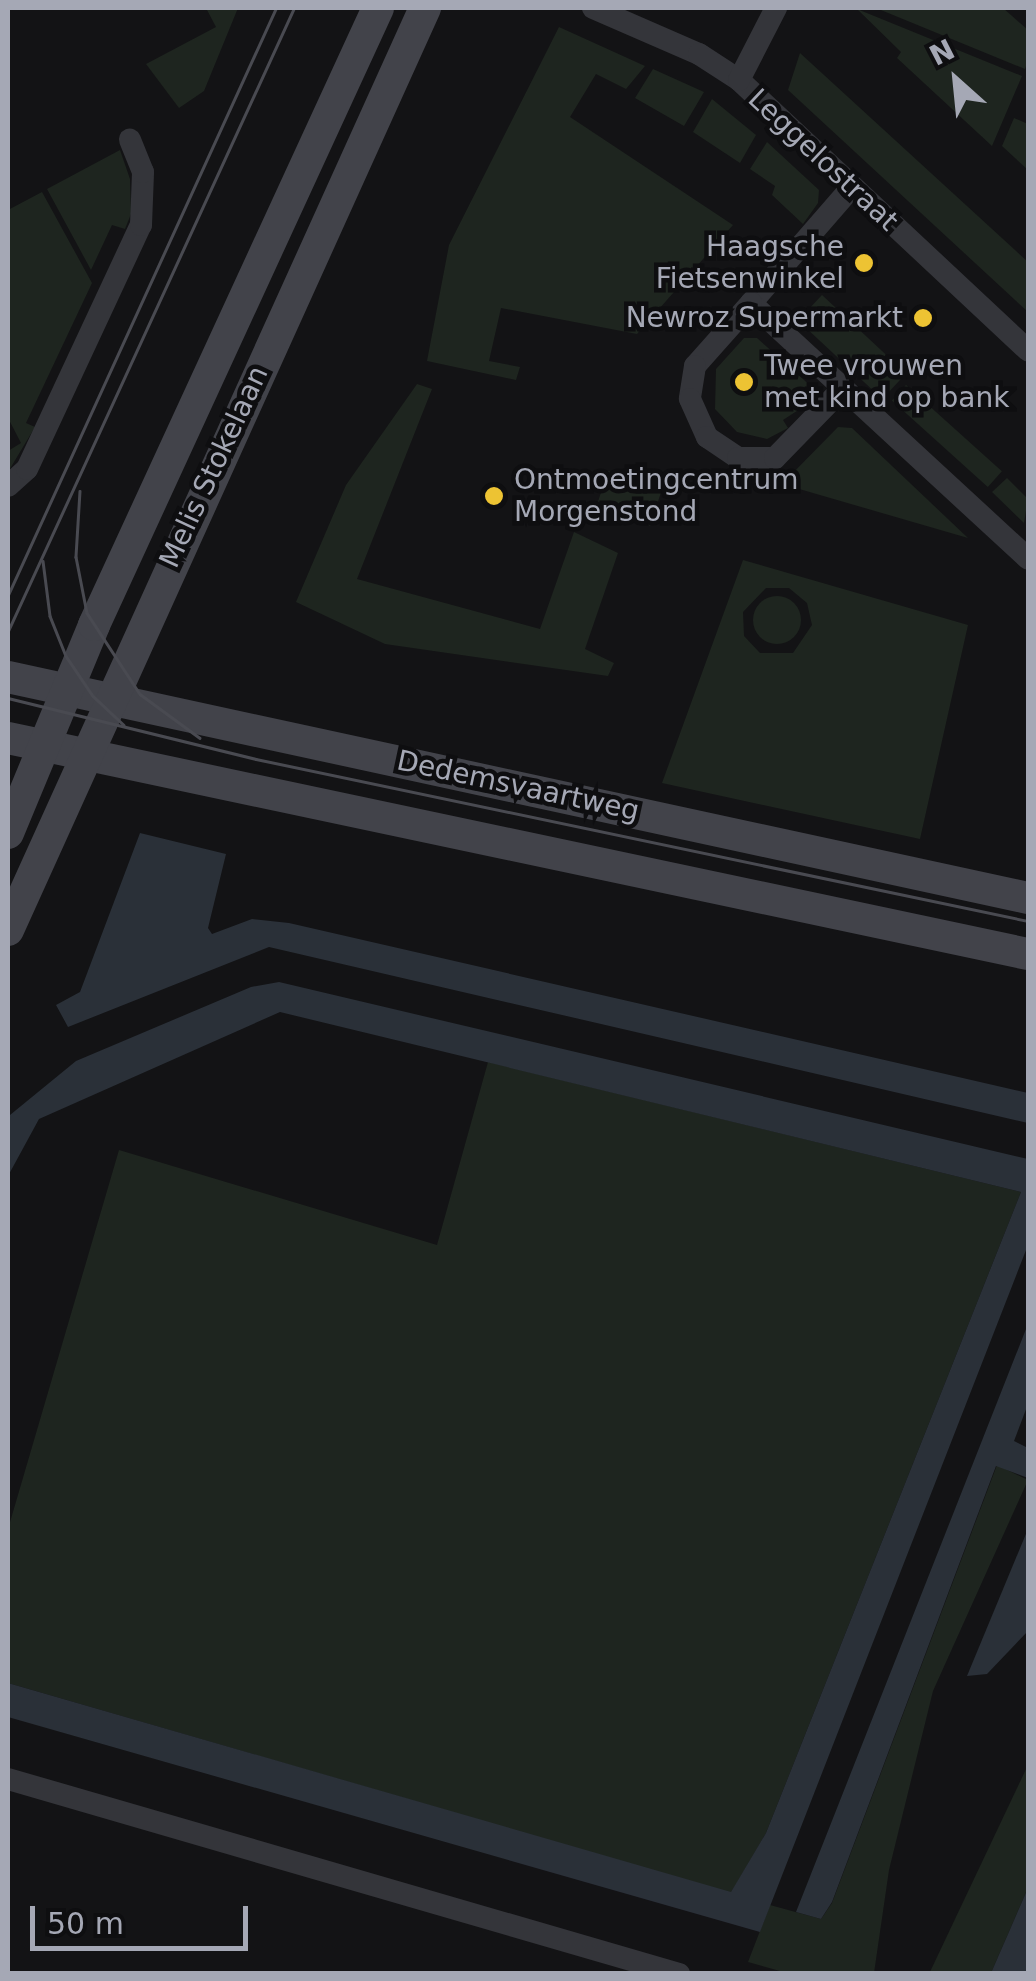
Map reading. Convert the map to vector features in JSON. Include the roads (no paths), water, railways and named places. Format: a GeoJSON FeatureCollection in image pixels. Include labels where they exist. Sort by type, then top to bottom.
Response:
{"type":"FeatureCollection","features":[{"type":"Feature","properties":{"kind":"street","name":"Melis Stokelaan"},"geometry":{"type":"LineString","coordinates":[[8,833],[67,692],[378,8]]}},
{"type":"Feature","properties":{"kind":"street","name":"Melis Stokelaan"},"geometry":{"type":"LineString","coordinates":[[8,930],[425,8]]}},
{"type":"Feature","properties":{"kind":"street","name":"Leggelostraat"},"geometry":{"type":"LineString","coordinates":[[593,8],[739,80],[1028,350]]}},
{"type":"Feature","properties":{"kind":"street"},"geometry":{"type":"LineString","coordinates":[[739,80],[776,8]]}},
{"type":"Feature","properties":{"kind":"street"},"geometry":{"type":"LineString","coordinates":[[8,486],[27,469],[141,226],[143,172],[130,139]]}},
{"type":"Feature","properties":{"kind":"street"},"geometry":{"type":"LineString","coordinates":[[843,388],[775,458],[738,458],[707,438],[690,399],[695,366],[851,188]]}},
{"type":"Feature","properties":{"kind":"street"},"geometry":{"type":"LineString","coordinates":[[751,303],[1028,558]]}},
{"type":"Feature","properties":{"kind":"street","name":"Dedemsvaartweg"},"geometry":{"type":"LineString","coordinates":[[8,678],[1028,898]]}},
{"type":"Feature","properties":{"kind":"street"},"geometry":{"type":"LineString","coordinates":[[8,738],[1028,954]]}},
{"type":"Feature","properties":{"kind":"street"},"geometry":{"type":"LineString","coordinates":[[8,1779],[678,1974]]}},
{"type":"Feature","properties":{"kind":"tram line"},"geometry":{"type":"LineString","coordinates":[[8,595],[276,8]]}},
{"type":"Feature","properties":{"kind":"tram line"},"geometry":{"type":"LineString","coordinates":[[8,631],[294,8]]}},
{"type":"Feature","properties":{"kind":"tram line"},"geometry":{"type":"LineString","coordinates":[[80,491],[76,557],[87,613],[140,694],[200,738]]}},
{"type":"Feature","properties":{"kind":"tram line"},"geometry":{"type":"LineString","coordinates":[[43,561],[50,616],[66,656],[93,696],[124,725]]}},
{"type":"Feature","properties":{"kind":"tram line"},"geometry":{"type":"LineString","coordinates":[[8,698],[256,759],[1028,921]]}},
{"type":"Feature","properties":{"kind":"place","name":"Haagsche Fietsenwinkel"},"geometry":{"type":"Point","coordinates":[864,263]}},
{"type":"Feature","properties":{"kind":"place","name":"Newroz Supermarkt"},"geometry":{"type":"Point","coordinates":[923,318]}},
{"type":"Feature","properties":{"kind":"place","name":"Twee vrouwen met kind op bank"},"geometry":{"type":"Point","coordinates":[744,382]}},
{"type":"Feature","properties":{"kind":"place","name":"Ontmoetingcentrum Morgenstond"},"geometry":{"type":"Point","coordinates":[494,496]}}]}
